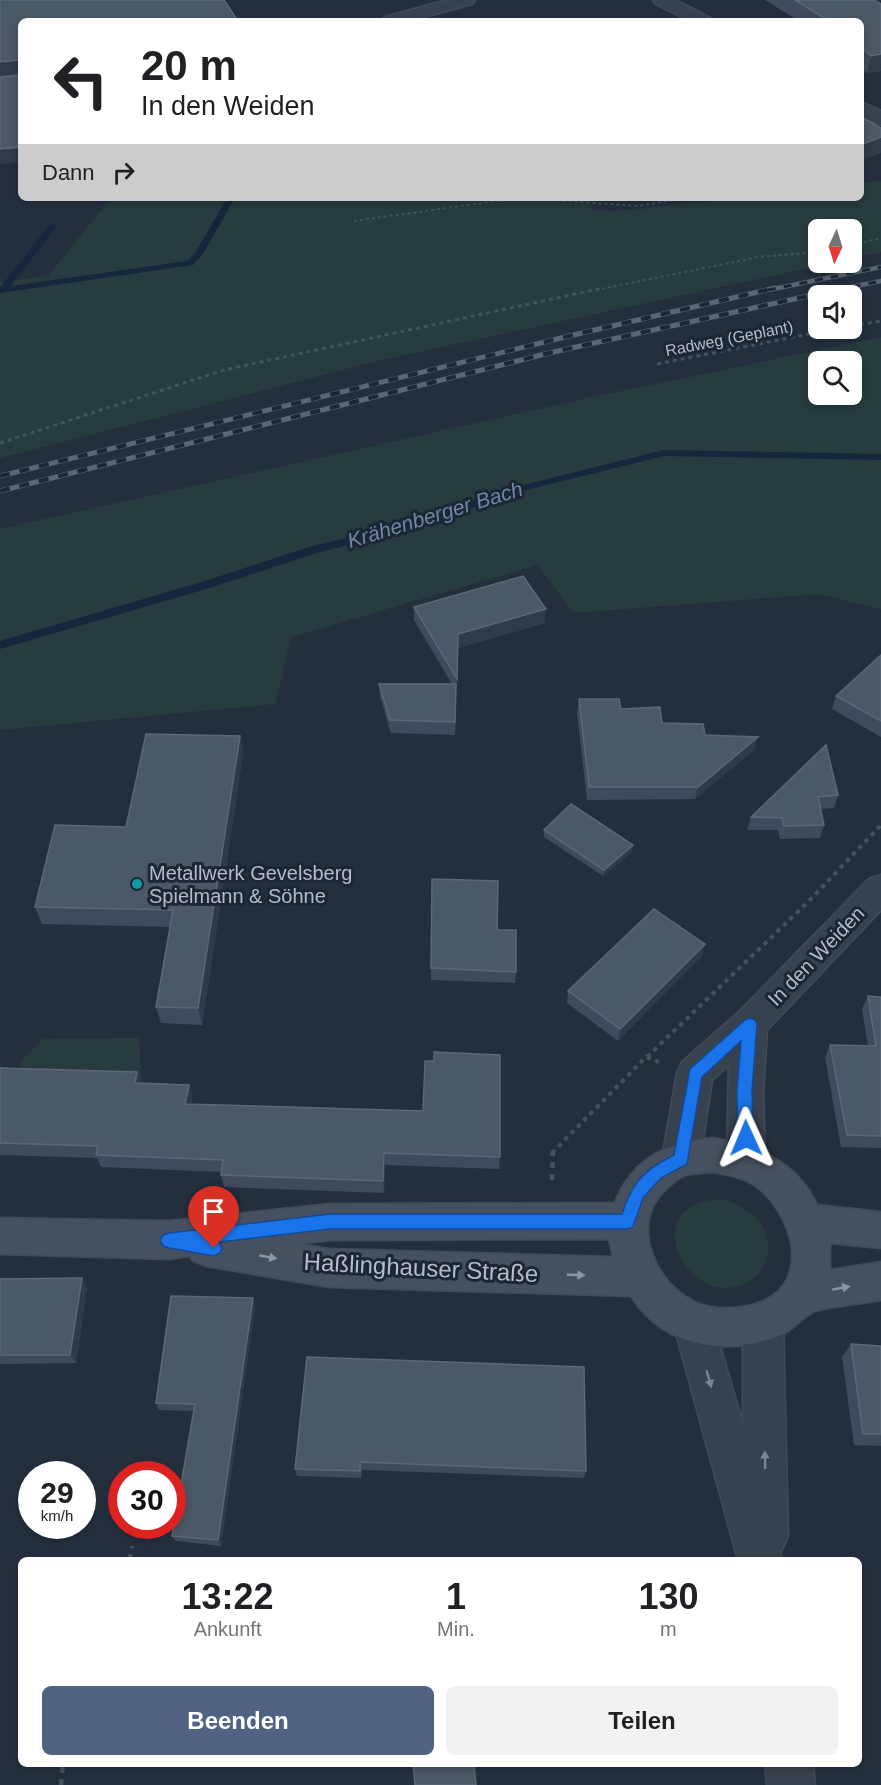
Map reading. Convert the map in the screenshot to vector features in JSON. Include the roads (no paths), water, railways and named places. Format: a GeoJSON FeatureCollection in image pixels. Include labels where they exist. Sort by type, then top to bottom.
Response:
{"type":"FeatureCollection","features":[{"type":"Feature","properties":{"kind":"main road"},"geometry":{"type":"LineString","coordinates":[[713,1155],[746,1162],[772,1176],[793,1197],[807,1222],[813,1247],[810,1272],[800,1295],[784,1312],[763,1323],[729,1329],[693,1322],[662,1304],[640,1277],[629,1250],[627,1221],[637,1194],[655,1172],[681,1159],[713,1155]]}},
{"type":"Feature","properties":{"kind":"main road","name":"Haßlinghauser Straße"},"geometry":{"type":"LineString","coordinates":[[0,1236],[169,1240],[330,1222],[627,1221]]}},
{"type":"Feature","properties":{"kind":"main road"},"geometry":{"type":"LineString","coordinates":[[807,1222],[881,1230]]}},
{"type":"Feature","properties":{"kind":"main road","name":"Haßlinghauser Straße"},"geometry":{"type":"LineString","coordinates":[[169,1240],[328,1268],[640,1277]]}},
{"type":"Feature","properties":{"kind":"main road"},"geometry":{"type":"LineString","coordinates":[[800,1295],[881,1281]]}},
{"type":"Feature","properties":{"kind":"street"},"geometry":{"type":"LineString","coordinates":[[402,18],[466,0]]}},
{"type":"Feature","properties":{"kind":"street"},"geometry":{"type":"LineString","coordinates":[[662,0],[697,18]]}},
{"type":"Feature","properties":{"kind":"street"},"geometry":{"type":"LineString","coordinates":[[864,110],[881,119]]}},
{"type":"Feature","properties":{"kind":"street","name":"In den Weiden"},"geometry":{"type":"LineString","coordinates":[[681,1159],[695,1073],[750,1024],[881,888]]}},
{"type":"Feature","properties":{"kind":"street"},"geometry":{"type":"LineString","coordinates":[[746,1162],[745,1092],[750,1024]]}},
{"type":"Feature","properties":{"kind":"street"},"geometry":{"type":"LineString","coordinates":[[693,1322],[759,1557]]}},
{"type":"Feature","properties":{"kind":"street"},"geometry":{"type":"LineString","coordinates":[[763,1323],[766,1557]]}},
{"type":"Feature","properties":{"kind":"street"},"geometry":{"type":"LineString","coordinates":[[789,1767],[791,1785]]}},
{"type":"Feature","properties":{"kind":"waterway"},"geometry":{"type":"LineString","coordinates":[[3,290],[190,263],[199,254],[229,201]]}},
{"type":"Feature","properties":{"kind":"waterway"},"geometry":{"type":"LineString","coordinates":[[3,290],[53,226]]}},
{"type":"Feature","properties":{"kind":"waterway","name":"Krähenberger Bach"},"geometry":{"type":"LineString","coordinates":[[0,645],[209,584],[313,550],[413,526],[511,491],[664,453],[881,457]]}},
{"type":"Feature","properties":{"kind":"railway"},"geometry":{"type":"LineString","coordinates":[[768,290],[881,267]]}},
{"type":"Feature","properties":{"kind":"railway"},"geometry":{"type":"LineString","coordinates":[[861,285],[881,281]]}},
{"type":"Feature","properties":{"kind":"railway"},"geometry":{"type":"LineString","coordinates":[[0,476],[569,336],[775,288]]}},
{"type":"Feature","properties":{"kind":"railway"},"geometry":{"type":"LineString","coordinates":[[0,491],[549,353],[808,296]]}},
{"type":"Feature","properties":{"kind":"place","name":"Metallwerk Gevelsberg Spielmann & Söhne"},"geometry":{"type":"Point","coordinates":[137,884]}}]}
